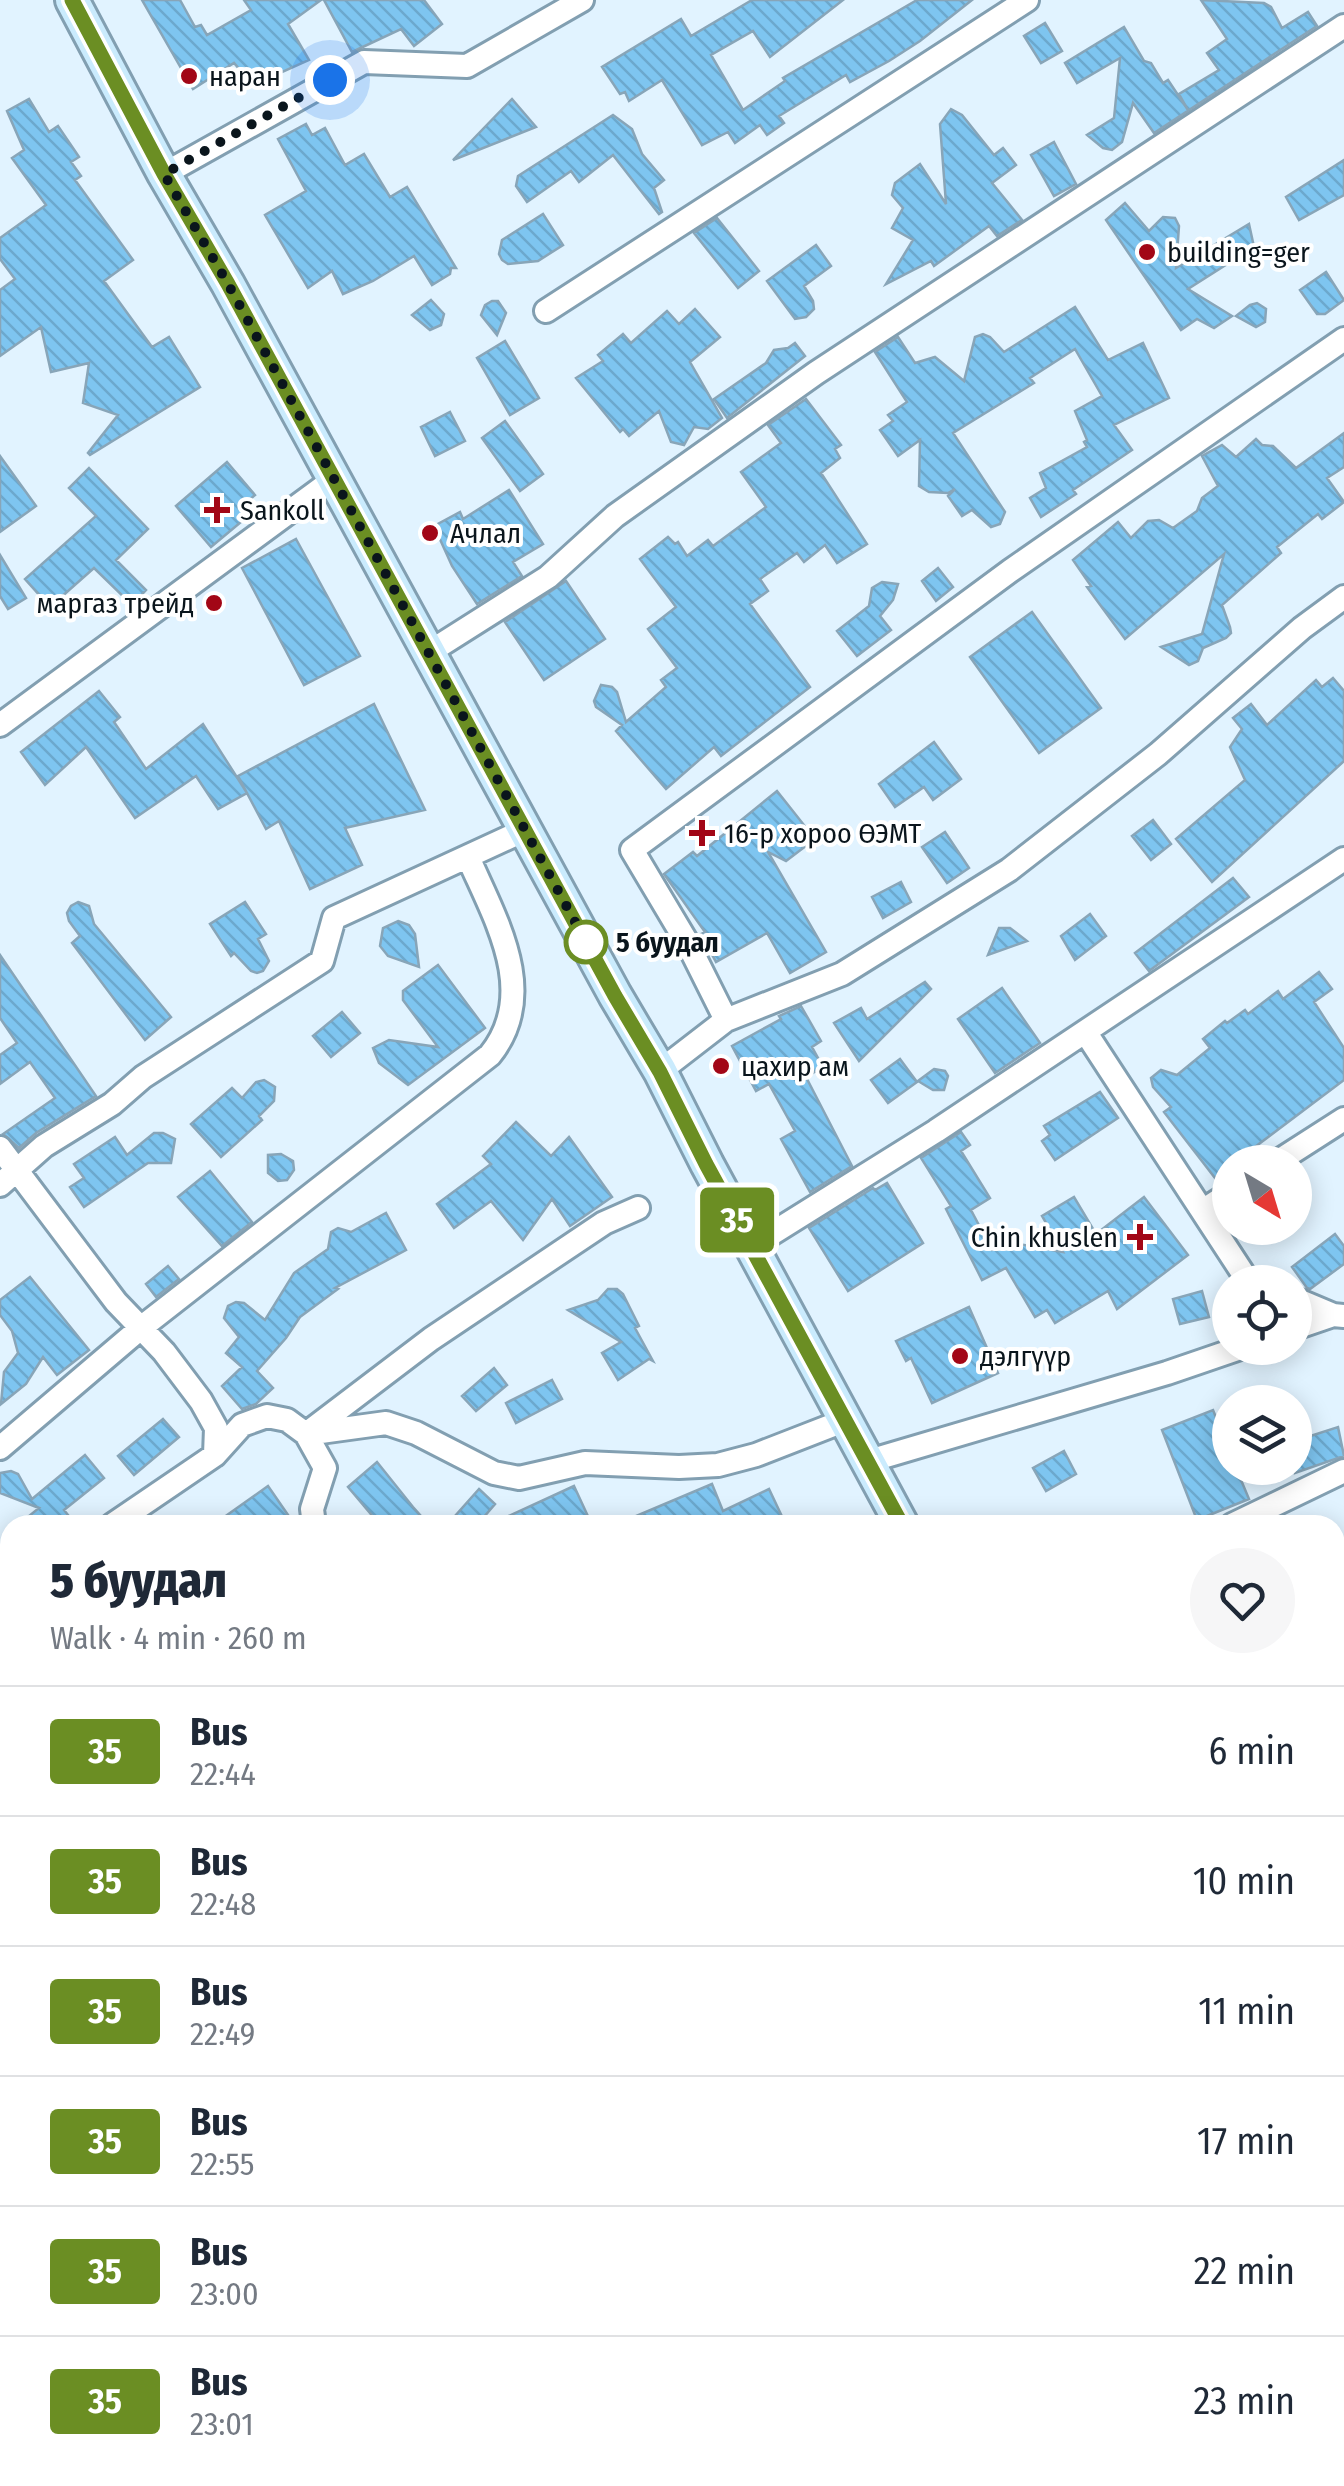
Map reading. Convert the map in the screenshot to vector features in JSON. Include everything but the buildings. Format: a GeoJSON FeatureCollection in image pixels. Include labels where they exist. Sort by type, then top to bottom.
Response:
{"type":"FeatureCollection","features":[{"type":"Feature","properties":{"kind":"main road"},"geometry":{"type":"LineString","coordinates":[[72,0],[164,174],[660,1072],[897,1515]]}},
{"type":"Feature","properties":{"kind":"street"},"geometry":{"type":"LineString","coordinates":[[164,174],[364,62],[467,66],[582,0]]}},
{"type":"Feature","properties":{"kind":"street"},"geometry":{"type":"LineString","coordinates":[[546,311],[1027,0]]}},
{"type":"Feature","properties":{"kind":"street"},"geometry":{"type":"LineString","coordinates":[[428,653],[548,577],[616,516],[816,373],[1344,26]]}},
{"type":"Feature","properties":{"kind":"street"},"geometry":{"type":"LineString","coordinates":[[726,1020],[688,944],[632,850],[1010,571],[1344,338]]}},
{"type":"Feature","properties":{"kind":"street"},"geometry":{"type":"LineString","coordinates":[[0,725],[334,479]]}},
{"type":"Feature","properties":{"kind":"street"},"geometry":{"type":"LineString","coordinates":[[660,1072],[726,1020],[842,974],[1009,870],[1158,754],[1302,628],[1344,597]]}},
{"type":"Feature","properties":{"kind":"street"},"geometry":{"type":"LineString","coordinates":[[8,1178],[44,1146],[112,1104],[143,1077],[322,961],[334,918],[525,830]]}},
{"type":"Feature","properties":{"kind":"street"},"geometry":{"type":"LineString","coordinates":[[0,1448],[140,1328],[470,1073],[501,1042],[514,1000],[513,969],[468,856]]}},
{"type":"Feature","properties":{"kind":"street"},"geometry":{"type":"LineString","coordinates":[[752,1246],[1086,1033],[1344,859]]}},
{"type":"Feature","properties":{"kind":"street"},"geometry":{"type":"LineString","coordinates":[[1086,1033],[1238,1265]]}},
{"type":"Feature","properties":{"kind":"street"},"geometry":{"type":"LineString","coordinates":[[1303,1145],[1344,1119]]}},
{"type":"Feature","properties":{"kind":"street"},"geometry":{"type":"LineString","coordinates":[[0,1148],[8,1178],[164,1352],[201,1401],[216,1428],[215,1455]]}},
{"type":"Feature","properties":{"kind":"street"},"geometry":{"type":"LineString","coordinates":[[1204,1210],[1212,1205]]}},
{"type":"Feature","properties":{"kind":"street"},"geometry":{"type":"LineString","coordinates":[[306,1434],[431,1340],[604,1223],[638,1208]]}},
{"type":"Feature","properties":{"kind":"street"},"geometry":{"type":"LineString","coordinates":[[1312,1305],[1338,1315]]}},
{"type":"Feature","properties":{"kind":"street"},"geometry":{"type":"LineString","coordinates":[[1312,1323],[1338,1315]]}},
{"type":"Feature","properties":{"kind":"street"},"geometry":{"type":"LineString","coordinates":[[869,1460],[1212,1358]]}},
{"type":"Feature","properties":{"kind":"street"},"geometry":{"type":"LineString","coordinates":[[127,1515],[215,1455],[242,1425],[267,1416],[288,1420],[306,1434],[325,1468],[313,1515]]}},
{"type":"Feature","properties":{"kind":"street"},"geometry":{"type":"LineString","coordinates":[[306,1434],[386,1423],[416,1432],[494,1472],[519,1478],[584,1463],[718,1465],[756,1455],[846,1420]]}},
{"type":"Feature","properties":{"kind":"street"},"geometry":{"type":"LineString","coordinates":[[1253,1515],[1344,1471]]}},
{"type":"Feature","properties":{"kind":"bus line","name":"35"},"geometry":{"type":"LineString","coordinates":[[72,0],[164,174],[660,1072],[897,1515]]}},
{"type":"Feature","properties":{"kind":"place","name":"наран"},"geometry":{"type":"Point","coordinates":[189,76]}},
{"type":"Feature","properties":{"kind":"place","name":"building=ger"},"geometry":{"type":"Point","coordinates":[1147,252]}},
{"type":"Feature","properties":{"kind":"place","name":"Sankoll"},"geometry":{"type":"Point","coordinates":[217,510]}},
{"type":"Feature","properties":{"kind":"place","name":"Ачлал"},"geometry":{"type":"Point","coordinates":[430,533]}},
{"type":"Feature","properties":{"kind":"place","name":"маргаз трейд"},"geometry":{"type":"Point","coordinates":[214,603]}},
{"type":"Feature","properties":{"kind":"place","name":"16-р хороо ӨЭМТ"},"geometry":{"type":"Point","coordinates":[702,833]}},
{"type":"Feature","properties":{"kind":"place","name":"5 буудал"},"geometry":{"type":"Point","coordinates":[586,942]}},
{"type":"Feature","properties":{"kind":"place","name":"цахир ам"},"geometry":{"type":"Point","coordinates":[721,1066]}},
{"type":"Feature","properties":{"kind":"place","name":"Chin khuslen"},"geometry":{"type":"Point","coordinates":[1140,1237]}},
{"type":"Feature","properties":{"kind":"place","name":"дэлгүүр"},"geometry":{"type":"Point","coordinates":[960,1356]}},
{"type":"Feature","properties":{"kind":"route"},"geometry":{"type":"LineString","coordinates":[[330,80],[164,174],[228,284],[586,942]]}}]}
